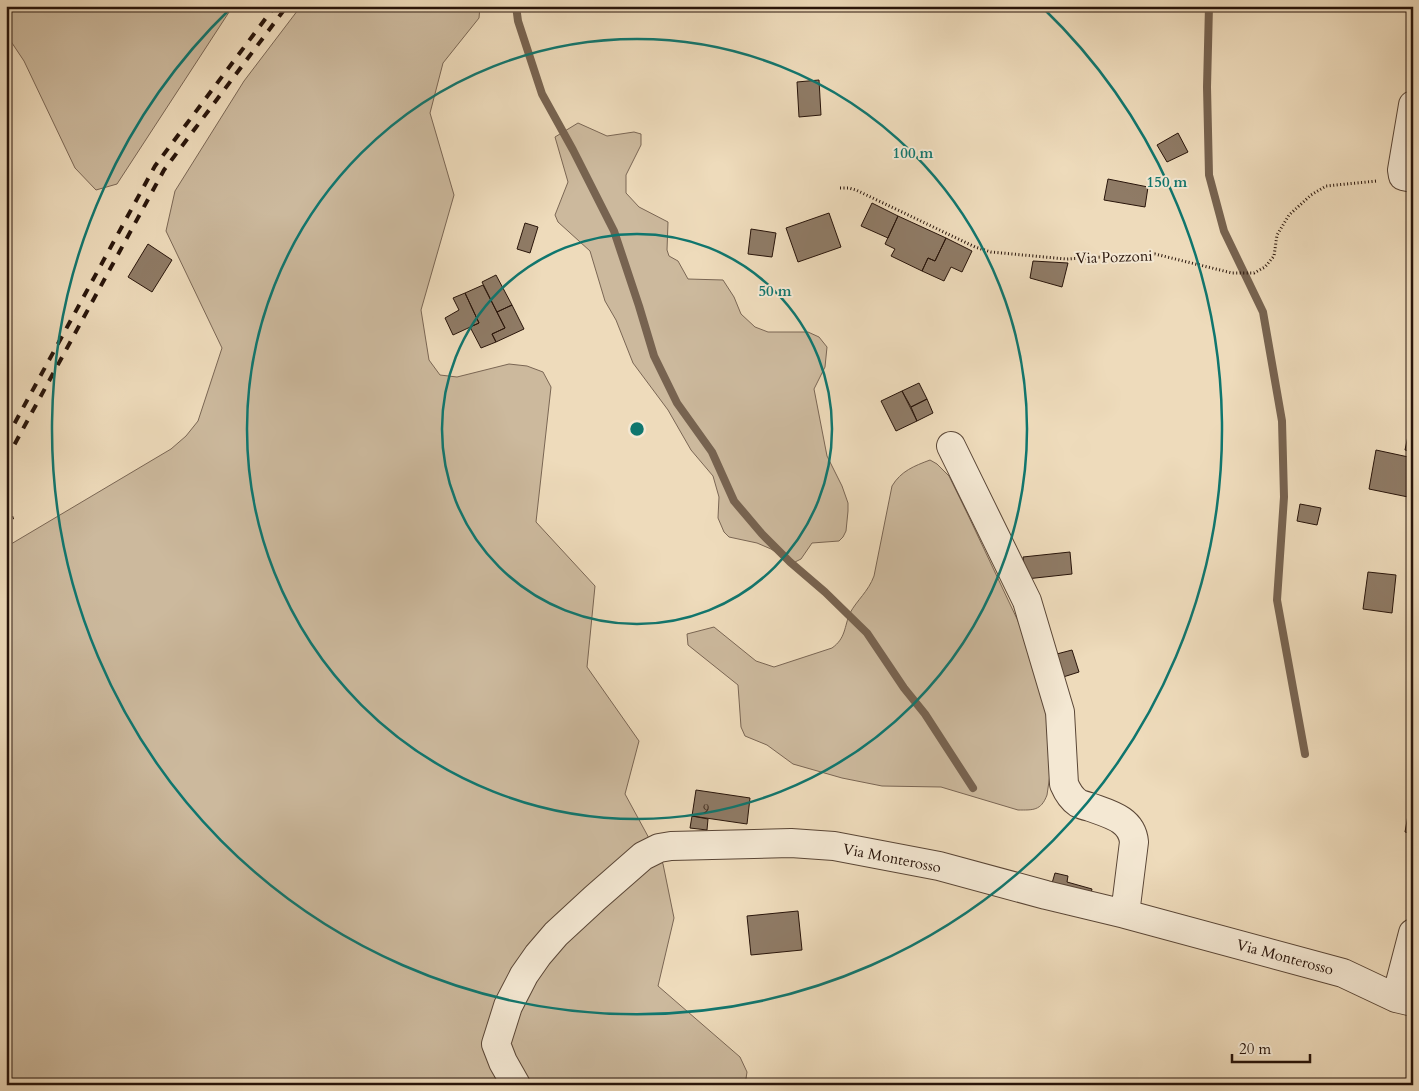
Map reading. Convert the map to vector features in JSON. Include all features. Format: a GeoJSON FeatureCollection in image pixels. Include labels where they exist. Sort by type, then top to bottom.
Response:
{"type":"FeatureCollection","features":[{"type":"Feature","properties":{"kind":"street"},"geometry":{"type":"LineString","coordinates":[[1408,177],[1402,164],[1413,105]]}},
{"type":"Feature","properties":{"kind":"street"},"geometry":{"type":"LineString","coordinates":[[951,446],[1027,601],[1060,712],[1064,784],[1068,793],[1079,804],[1119,818],[1125,823],[1133,836],[1134,842],[1124,914]]}},
{"type":"Feature","properties":{"kind":"street","name":"Via Monterosso"},"geometry":{"type":"LineString","coordinates":[[516,1085],[503,1062],[496,1044],[508,1006],[524,975],[550,941],[588,904],[643,856],[659,848],[671,846],[791,844],[834,846],[939,866],[1343,973],[1404,1000]]}},
{"type":"Feature","properties":{"kind":"street"},"geometry":{"type":"LineString","coordinates":[[1404,1000],[1413,933]]}},
{"type":"Feature","properties":{"kind":"path","name":"Via Pozzoni"},"geometry":{"type":"LineString","coordinates":[[840,188],[856,190],[975,247],[991,252],[1066,259],[1155,254],[1232,273],[1254,274],[1265,267],[1274,256],[1277,235],[1289,215],[1326,186],[1408,177]]}},
{"type":"Feature","properties":{"kind":"path"},"geometry":{"type":"LineString","coordinates":[[6,520],[15,517]]}},
{"type":"Feature","properties":{"kind":"shaded area"},"geometry":{"type":"Polygon","coordinates":[[[6,6],[233,6],[117,184],[96,190],[75,168],[24,61],[6,34],[6,6]]]}},
{"type":"Feature","properties":{"kind":"shaded area"},"geometry":{"type":"Polygon","coordinates":[[[301,6],[480,6],[479,18],[443,63],[430,113],[454,195],[421,310],[429,360],[440,375],[457,377],[509,364],[527,366],[543,372],[551,387],[536,522],[595,586],[587,667],[639,741],[625,794],[663,864],[674,918],[658,986],[740,1057],[747,1072],[745,1085],[6,1084],[6,547],[171,449],[186,436],[198,421],[222,348],[166,231],[175,191],[244,81],[301,6]]]}},
{"type":"Feature","properties":{"kind":"shaded area"},"geometry":{"type":"Polygon","coordinates":[[[578,123],[607,136],[634,132],[641,134],[641,145],[626,175],[626,193],[639,207],[668,222],[667,250],[669,256],[678,261],[688,279],[723,280],[734,297],[741,314],[755,327],[768,332],[808,332],[819,337],[827,347],[825,367],[814,389],[827,456],[848,503],[846,531],[839,541],[812,543],[801,559],[795,562],[789,561],[771,549],[757,543],[729,537],[724,532],[718,518],[719,497],[713,476],[691,450],[668,410],[633,363],[616,320],[605,301],[590,251],[558,222],[555,215],[568,182],[555,137],[578,123]]]}},
{"type":"Feature","properties":{"kind":"shaded area"},"geometry":{"type":"Polygon","coordinates":[[[930,460],[949,476],[1018,621],[1052,699],[1055,740],[1047,795],[1042,804],[1036,808],[1018,810],[941,787],[882,786],[842,778],[793,764],[767,745],[745,736],[741,727],[738,685],[688,645],[687,634],[714,627],[756,661],[774,667],[832,648],[840,640],[850,613],[869,587],[874,576],[892,486],[904,473],[930,460]]]}},
{"type":"Feature","properties":{"kind":"building"},"geometry":{"type":"Polygon","coordinates":[[[819,80],[821,115],[799,117],[797,82],[819,80]]]}},
{"type":"Feature","properties":{"kind":"building"},"geometry":{"type":"Polygon","coordinates":[[[1178,133],[1188,152],[1167,162],[1157,145],[1178,133]]]}},
{"type":"Feature","properties":{"kind":"building"},"geometry":{"type":"Polygon","coordinates":[[[1108,179],[1148,187],[1145,207],[1104,200],[1108,179]]]}},
{"type":"Feature","properties":{"kind":"building"},"geometry":{"type":"Polygon","coordinates":[[[872,203],[898,216],[888,238],[861,226],[872,203]]]}},
{"type":"Feature","properties":{"kind":"building"},"geometry":{"type":"Polygon","coordinates":[[[829,213],[841,247],[798,262],[786,228],[829,213]]]}},
{"type":"Feature","properties":{"kind":"building"},"geometry":{"type":"Polygon","coordinates":[[[898,216],[946,238],[935,261],[928,258],[922,271],[891,256],[895,249],[885,244],[898,216]]]}},
{"type":"Feature","properties":{"kind":"building"},"geometry":{"type":"Polygon","coordinates":[[[525,223],[538,227],[530,253],[517,249],[525,223]]]}},
{"type":"Feature","properties":{"kind":"building"},"geometry":{"type":"Polygon","coordinates":[[[751,229],[776,233],[772,257],[748,254],[751,229]]]}},
{"type":"Feature","properties":{"kind":"building"},"geometry":{"type":"Polygon","coordinates":[[[946,238],[972,251],[962,272],[951,267],[944,281],[922,271],[928,258],[935,261],[946,238]]]}},
{"type":"Feature","properties":{"kind":"building"},"geometry":{"type":"Polygon","coordinates":[[[148,244],[172,260],[152,292],[128,277],[148,244]]]}},
{"type":"Feature","properties":{"kind":"building"},"geometry":{"type":"Polygon","coordinates":[[[1033,261],[1068,263],[1062,287],[1030,278],[1033,261]]]}},
{"type":"Feature","properties":{"kind":"building"},"geometry":{"type":"Polygon","coordinates":[[[496,275],[512,305],[497,312],[482,282],[496,275]]]}},
{"type":"Feature","properties":{"kind":"building"},"geometry":{"type":"Polygon","coordinates":[[[483,285],[505,328],[492,334],[496,342],[481,348],[470,327],[479,323],[465,293],[483,285]]]}},
{"type":"Feature","properties":{"kind":"building"},"geometry":{"type":"Polygon","coordinates":[[[465,293],[479,323],[453,335],[445,318],[459,310],[453,298],[465,293]]]}},
{"type":"Feature","properties":{"kind":"building"},"geometry":{"type":"Polygon","coordinates":[[[512,305],[524,329],[496,342],[492,334],[505,328],[497,312],[512,305]]]}},
{"type":"Feature","properties":{"kind":"building"},"geometry":{"type":"Polygon","coordinates":[[[919,383],[927,399],[911,407],[902,391],[919,383]]]}},
{"type":"Feature","properties":{"kind":"building"},"geometry":{"type":"Polygon","coordinates":[[[902,391],[917,421],[896,431],[881,401],[902,391]]]}},
{"type":"Feature","properties":{"kind":"building"},"geometry":{"type":"Polygon","coordinates":[[[927,399],[933,413],[917,421],[911,407],[927,399]]]}},
{"type":"Feature","properties":{"kind":"building"},"geometry":{"type":"Polygon","coordinates":[[[1413,418],[1413,452],[1405,450],[1413,418]]]}},
{"type":"Feature","properties":{"kind":"building"},"geometry":{"type":"Polygon","coordinates":[[[1376,450],[1413,458],[1413,498],[1369,489],[1376,450]]]}},
{"type":"Feature","properties":{"kind":"building"},"geometry":{"type":"Polygon","coordinates":[[[1300,504],[1321,508],[1317,525],[1297,521],[1300,504]]]}},
{"type":"Feature","properties":{"kind":"building"},"geometry":{"type":"Polygon","coordinates":[[[1070,552],[1072,574],[1026,579],[1023,557],[1070,552]]]}},
{"type":"Feature","properties":{"kind":"building"},"geometry":{"type":"Polygon","coordinates":[[[1368,572],[1396,575],[1392,613],[1363,609],[1368,572]]]}},
{"type":"Feature","properties":{"kind":"building"},"geometry":{"type":"Polygon","coordinates":[[[1072,650],[1079,672],[1060,678],[1053,655],[1072,650]]]}},
{"type":"Feature","properties":{"kind":"building"},"geometry":{"type":"Polygon","coordinates":[[[696,790],[750,798],[747,824],[692,816],[696,790]]]}},
{"type":"Feature","properties":{"kind":"building"},"geometry":{"type":"Polygon","coordinates":[[[1408,815],[1413,816],[1413,834],[1405,832],[1408,815]]]}},
{"type":"Feature","properties":{"kind":"building"},"geometry":{"type":"Polygon","coordinates":[[[692,816],[708,819],[707,830],[690,828],[692,816]]]}},
{"type":"Feature","properties":{"kind":"building"},"geometry":{"type":"Polygon","coordinates":[[[1055,873],[1068,876],[1067,882],[1092,889],[1089,900],[1050,890],[1055,873]]]}},
{"type":"Feature","properties":{"kind":"building"},"geometry":{"type":"Polygon","coordinates":[[[798,911],[802,950],[751,955],[747,916],[798,911]]]}},
{"type":"Feature","properties":{"kind":"waterway"},"geometry":{"type":"LineString","coordinates":[[516,6],[518,21],[542,94],[614,231],[654,356],[677,403],[712,452],[734,501],[762,534],[790,562],[825,592],[867,633],[904,688],[925,714],[973,788]]}},
{"type":"Feature","properties":{"kind":"waterway"},"geometry":{"type":"LineString","coordinates":[[1209,6],[1207,87],[1209,175],[1224,231],[1263,312],[1282,421],[1284,497],[1277,600],[1305,754]]}},
{"type":"Feature","properties":{"kind":"railway"},"geometry":{"type":"LineString","coordinates":[[6,439],[155,166],[275,6]]}},
{"type":"Feature","properties":{"kind":"railway"},"geometry":{"type":"LineString","coordinates":[[6,460],[164,170],[287,6]]}}]}
